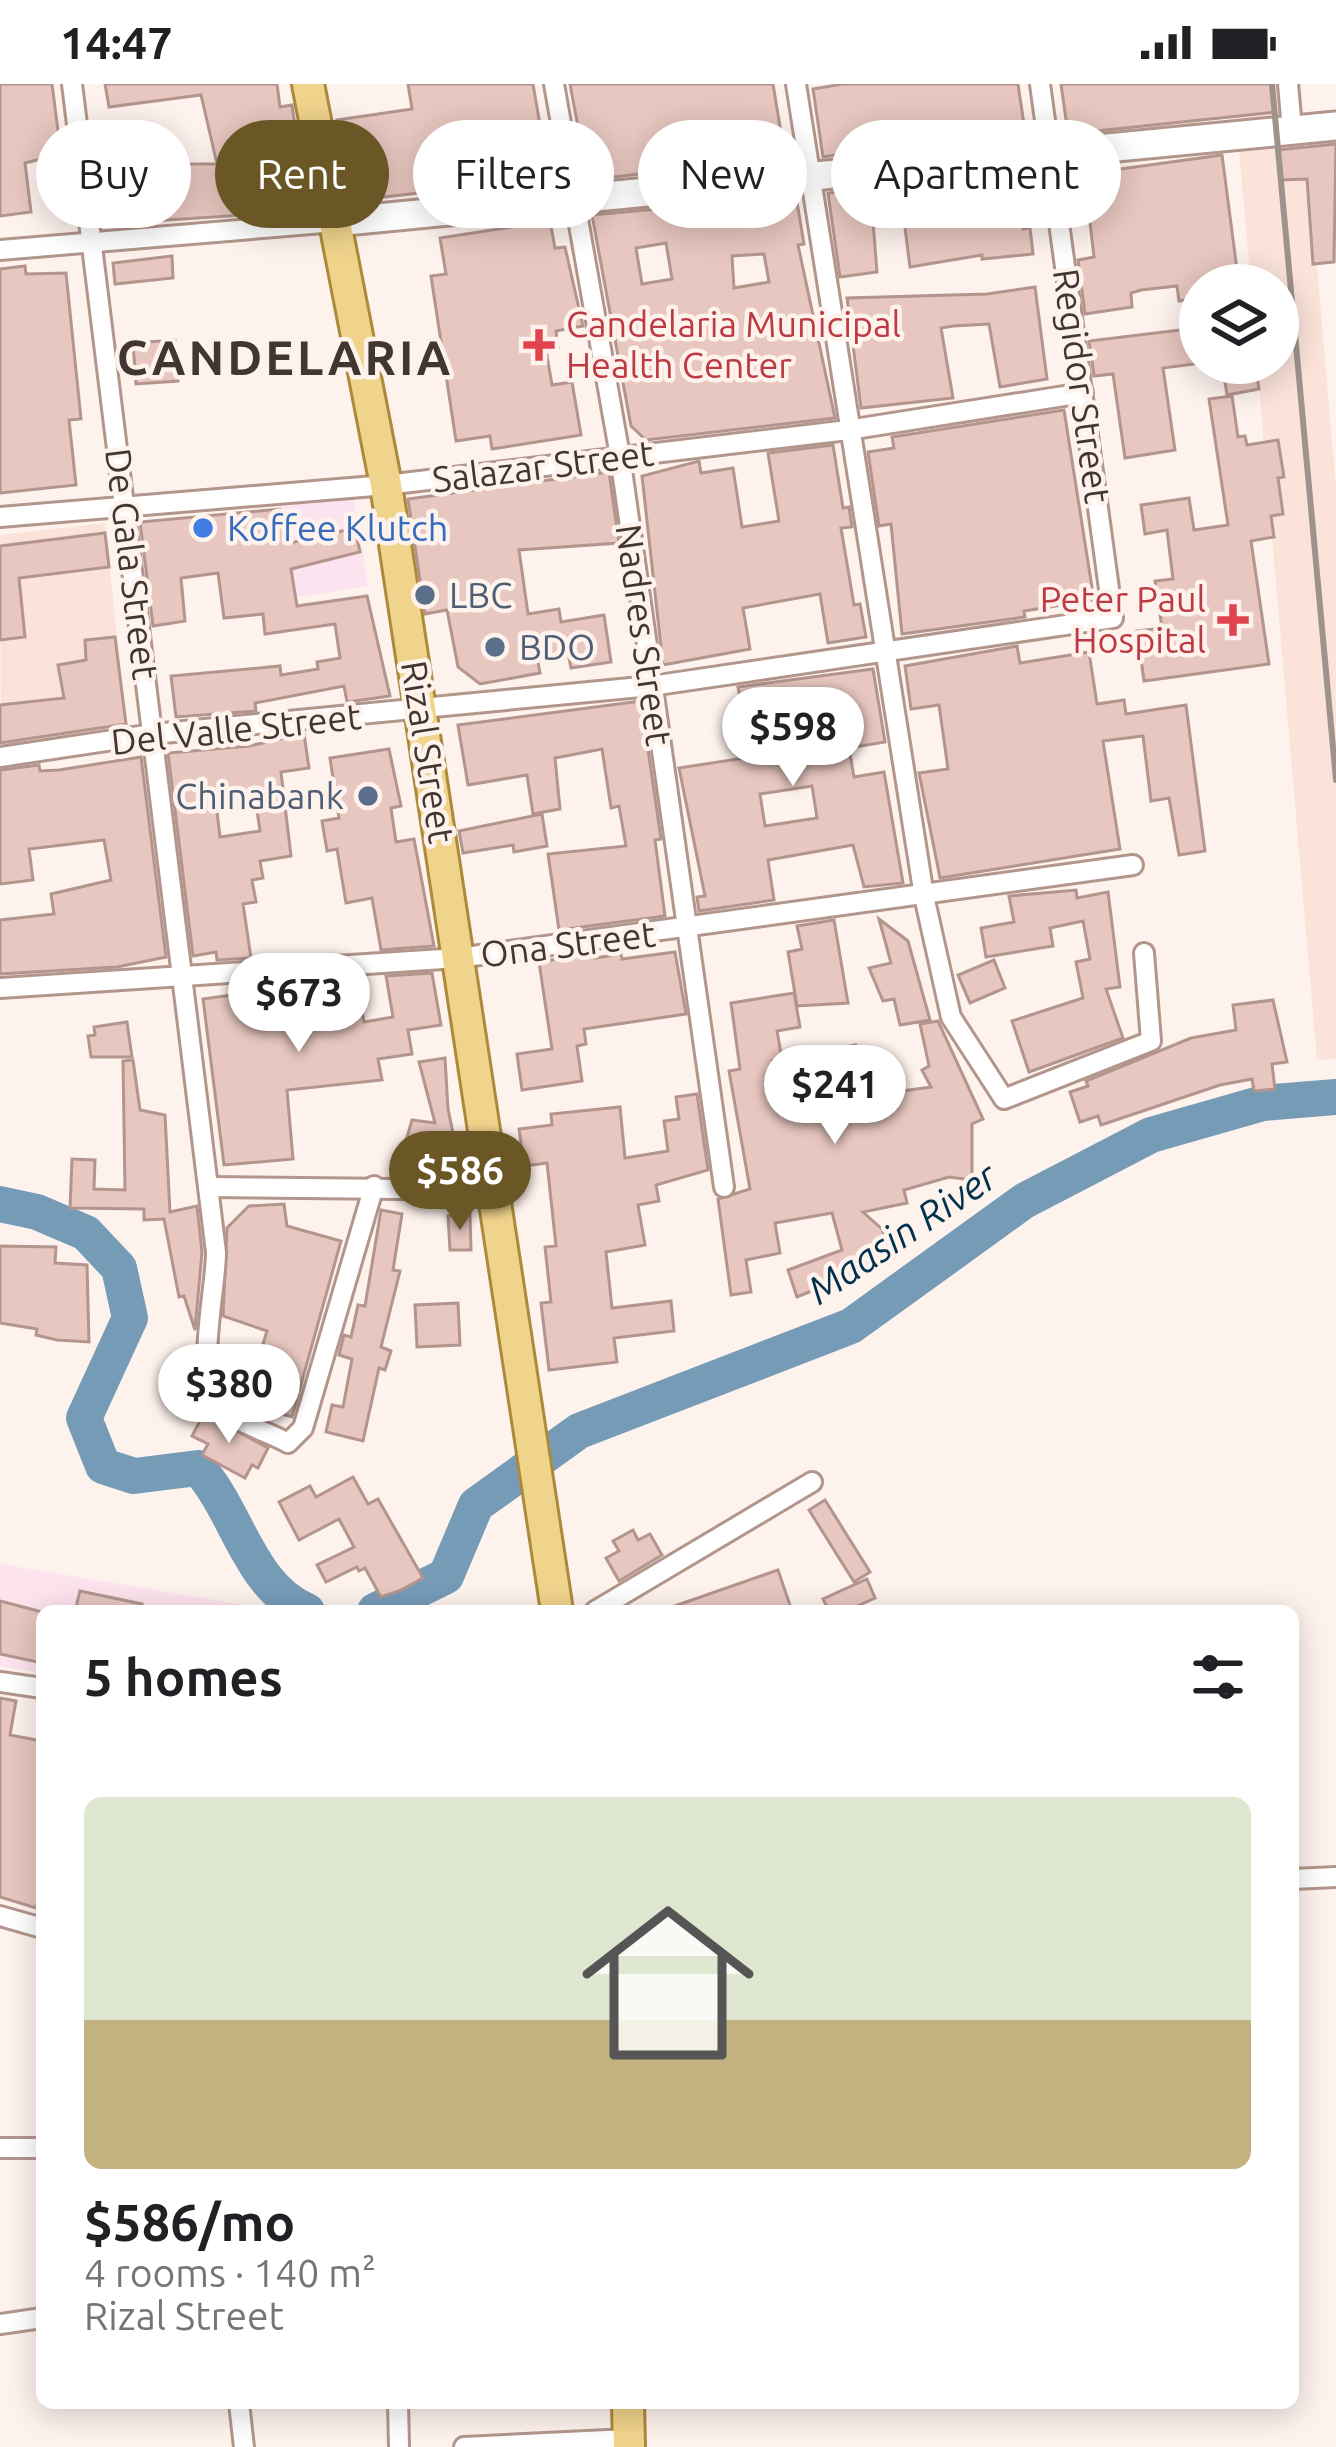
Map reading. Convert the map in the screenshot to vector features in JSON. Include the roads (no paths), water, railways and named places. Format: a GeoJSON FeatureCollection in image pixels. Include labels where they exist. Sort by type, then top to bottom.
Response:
{"type":"FeatureCollection","features":[{"type":"Feature","properties":{"kind":"main road","name":"Rizal Street"},"geometry":{"type":"LineString","coordinates":[[308,84],[315,120]]}},
{"type":"Feature","properties":{"kind":"main road","name":"Rizal Street"},"geometry":{"type":"LineString","coordinates":[[336,228],[386,485],[556,1605]]}},
{"type":"Feature","properties":{"kind":"main road"},"geometry":{"type":"LineString","coordinates":[[628,2409],[629,2443]]}},
{"type":"Feature","properties":{"kind":"street","name":"De Gala Street"},"geometry":{"type":"LineString","coordinates":[[72,84],[208,1187],[216,1298],[203,1370],[219,1406],[287,1443],[302,1429],[374,1186]]}},
{"type":"Feature","properties":{"kind":"street","name":"Nadres Street"},"geometry":{"type":"LineString","coordinates":[[554,84],[560,120]]}},
{"type":"Feature","properties":{"kind":"street"},"geometry":{"type":"LineString","coordinates":[[796,84],[925,896],[951,1017],[1004,1099],[1151,1041],[1144,953]]}},
{"type":"Feature","properties":{"kind":"street","name":"Regidor Street"},"geometry":{"type":"LineString","coordinates":[[1040,84],[1045,120]]}},
{"type":"Feature","properties":{"kind":"street"},"geometry":{"type":"LineString","coordinates":[[1288,84],[1292,129]]}},
{"type":"Feature","properties":{"kind":"street"},"geometry":{"type":"LineString","coordinates":[[1121,144],[1336,127]]}},
{"type":"Feature","properties":{"kind":"street"},"geometry":{"type":"LineString","coordinates":[[614,195],[831,176]]}},
{"type":"Feature","properties":{"kind":"street"},"geometry":{"type":"LineString","coordinates":[[0,250],[282,228]]}},
{"type":"Feature","properties":{"kind":"street","name":"Nadres Street"},"geometry":{"type":"LineString","coordinates":[[579,228],[620,456],[724,1187]]}},
{"type":"Feature","properties":{"kind":"street","name":"Regidor Street"},"geometry":{"type":"LineString","coordinates":[[1060,228],[1113,617]]}},
{"type":"Feature","properties":{"kind":"street","name":"Salazar Street"},"geometry":{"type":"LineString","coordinates":[[0,517],[386,485],[848,430],[1083,393]]}},
{"type":"Feature","properties":{"kind":"street","name":"Del Valle Street"},"geometry":{"type":"LineString","coordinates":[[0,757],[153,734],[422,712],[651,686],[1113,617]]}},
{"type":"Feature","properties":{"kind":"street","name":"Ona Street"},"geometry":{"type":"LineString","coordinates":[[0,988],[458,958],[1133,866]]}},
{"type":"Feature","properties":{"kind":"street"},"geometry":{"type":"LineString","coordinates":[[208,1187],[492,1190]]}},
{"type":"Feature","properties":{"kind":"street"},"geometry":{"type":"LineString","coordinates":[[605,1605],[812,1482]]}},
{"type":"Feature","properties":{"kind":"street"},"geometry":{"type":"LineString","coordinates":[[0,1682],[36,1687]]}},
{"type":"Feature","properties":{"kind":"street"},"geometry":{"type":"LineString","coordinates":[[1299,1879],[1336,1877]]}},
{"type":"Feature","properties":{"kind":"street"},"geometry":{"type":"LineString","coordinates":[[0,1916],[36,1926]]}},
{"type":"Feature","properties":{"kind":"street"},"geometry":{"type":"LineString","coordinates":[[0,2148],[36,2148]]}},
{"type":"Feature","properties":{"kind":"street"},"geometry":{"type":"LineString","coordinates":[[0,2324],[36,2319]]}},
{"type":"Feature","properties":{"kind":"street"},"geometry":{"type":"LineString","coordinates":[[240,2409],[244,2447]]}},
{"type":"Feature","properties":{"kind":"street"},"geometry":{"type":"LineString","coordinates":[[398,2409],[399,2447]]}},
{"type":"Feature","properties":{"kind":"street"},"geometry":{"type":"LineString","coordinates":[[464,2447],[629,2443]]}},
{"type":"Feature","properties":{"kind":"waterway","name":"Maasin River"},"geometry":{"type":"LineString","coordinates":[[387,1605],[446,1576],[476,1505],[579,1431],[851,1326],[1024,1201],[1151,1135],[1263,1103],[1336,1097]]}},
{"type":"Feature","properties":{"kind":"waterway","name":"Maasin River"},"geometry":{"type":"LineString","coordinates":[[0,1204],[37,1212],[86,1233],[119,1268],[130,1318],[84,1418],[103,1466],[134,1476],[198,1468],[257,1566],[297,1605]]}},
{"type":"Feature","properties":{"kind":"railway"},"geometry":{"type":"LineString","coordinates":[[1272,84],[1336,780]]}},
{"type":"Feature","properties":{"kind":"place","name":"Candelaria Municipal Health Center"},"geometry":{"type":"Point","coordinates":[539,345]}},
{"type":"Feature","properties":{"kind":"place","name":"Koffee Klutch"},"geometry":{"type":"Point","coordinates":[203,528]}},
{"type":"Feature","properties":{"kind":"place","name":"LBC"},"geometry":{"type":"Point","coordinates":[425,595]}},
{"type":"Feature","properties":{"kind":"place","name":"Peter Paul Hospital"},"geometry":{"type":"Point","coordinates":[1233,620]}},
{"type":"Feature","properties":{"kind":"place","name":"BDO"},"geometry":{"type":"Point","coordinates":[495,647]}},
{"type":"Feature","properties":{"kind":"place","name":"Chinabank"},"geometry":{"type":"Point","coordinates":[368,796]}},
{"type":"Feature","properties":{"kind":"district","name":"CANDELARIA"},"geometry":{"type":"Point","coordinates":[285,358]}}]}
